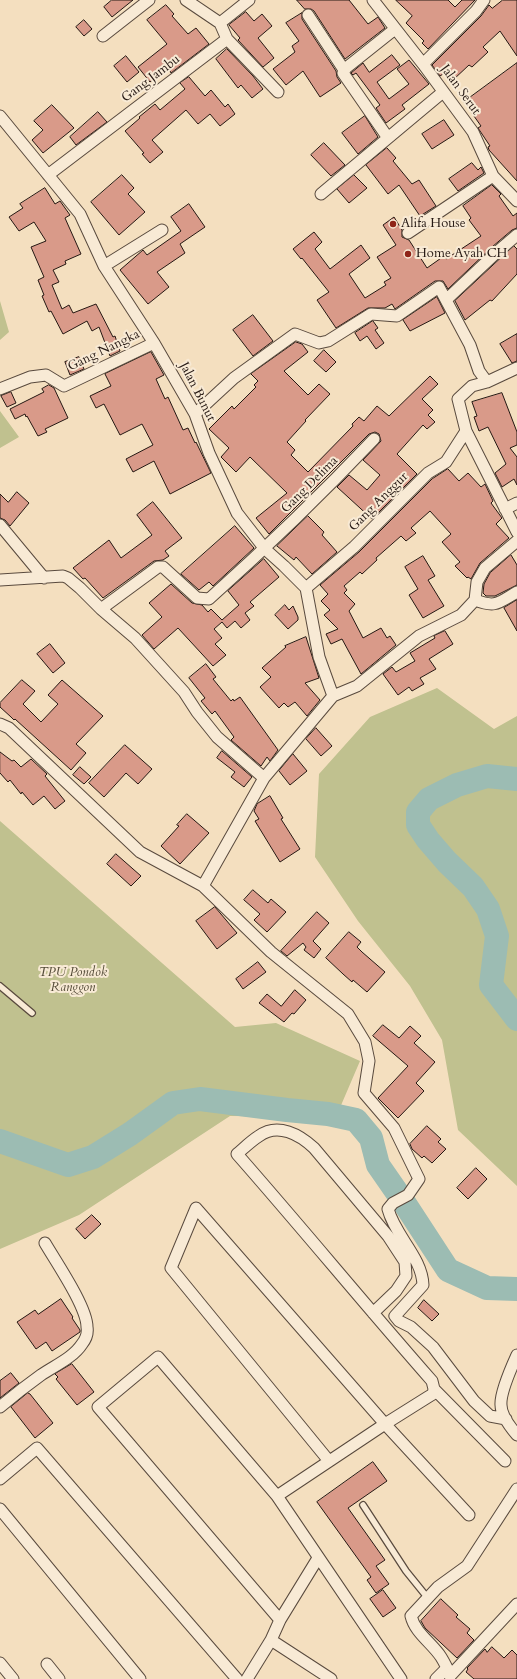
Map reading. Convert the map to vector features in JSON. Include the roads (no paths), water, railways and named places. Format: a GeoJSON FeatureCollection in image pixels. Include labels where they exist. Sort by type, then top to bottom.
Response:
{"type":"FeatureCollection","features":[{"type":"Feature","properties":{"kind":"street"},"geometry":{"type":"LineString","coordinates":[[103,36],[149,0]]}},
{"type":"Feature","properties":{"kind":"street"},"geometry":{"type":"LineString","coordinates":[[186,0],[220,23],[227,39],[278,92]]}},
{"type":"Feature","properties":{"kind":"street"},"geometry":{"type":"LineString","coordinates":[[220,23],[249,0]]}},
{"type":"Feature","properties":{"kind":"street","name":"Jalan Serut"},"geometry":{"type":"LineString","coordinates":[[373,0],[423,64],[473,132],[493,176],[517,201]]}},
{"type":"Feature","properties":{"kind":"street"},"geometry":{"type":"LineString","coordinates":[[423,64],[476,11],[484,0]]}},
{"type":"Feature","properties":{"kind":"street"},"geometry":{"type":"LineString","coordinates":[[308,15],[344,70],[345,76],[388,138]]}},
{"type":"Feature","properties":{"kind":"street"},"geometry":{"type":"LineString","coordinates":[[344,70],[395,29]]}},
{"type":"Feature","properties":{"kind":"street","name":"Gang Jambu"},"geometry":{"type":"LineString","coordinates":[[48,175],[227,39]]}},
{"type":"Feature","properties":{"kind":"street"},"geometry":{"type":"LineString","coordinates":[[321,194],[443,92]]}},
{"type":"Feature","properties":{"kind":"street","name":"Jalan Bunut"},"geometry":{"type":"LineString","coordinates":[[0,116],[80,214],[104,266],[154,343],[196,414],[209,453],[237,513],[265,549],[306,588]]}},
{"type":"Feature","properties":{"kind":"street"},"geometry":{"type":"LineString","coordinates":[[408,233],[493,176]]}},
{"type":"Feature","properties":{"kind":"street"},"geometry":{"type":"LineString","coordinates":[[104,266],[162,230]]}},
{"type":"Feature","properties":{"kind":"street"},"geometry":{"type":"LineString","coordinates":[[446,300],[517,235]]}},
{"type":"Feature","properties":{"kind":"street"},"geometry":{"type":"LineString","coordinates":[[196,414],[234,378],[295,334],[319,342],[328,341],[371,314],[397,316],[439,286],[470,345],[479,371],[487,382]]}},
{"type":"Feature","properties":{"kind":"street","name":"Gang Nangka"},"geometry":{"type":"LineString","coordinates":[[0,388],[30,377],[46,375],[64,386],[154,343]]}},
{"type":"Feature","properties":{"kind":"street"},"geometry":{"type":"LineString","coordinates":[[517,368],[487,382],[472,386],[458,399],[466,431],[517,532]]}},
{"type":"Feature","properties":{"kind":"street","name":"Gang Anggur"},"geometry":{"type":"LineString","coordinates":[[306,588],[354,547],[428,474],[446,462],[466,431]]}},
{"type":"Feature","properties":{"kind":"street","name":"Gang Delima"},"geometry":{"type":"LineString","coordinates":[[100,609],[158,567],[163,567],[197,598],[208,599],[265,549],[316,500],[374,439]]}},
{"type":"Feature","properties":{"kind":"street"},"geometry":{"type":"LineString","coordinates":[[505,509],[517,503]]}},
{"type":"Feature","properties":{"kind":"street"},"geometry":{"type":"LineString","coordinates":[[0,525],[44,578]]}},
{"type":"Feature","properties":{"kind":"street"},"geometry":{"type":"LineString","coordinates":[[203,886],[264,778],[333,696],[357,686],[419,636],[460,615],[475,600],[477,582],[485,568],[516,544]]}},
{"type":"Feature","properties":{"kind":"street"},"geometry":{"type":"LineString","coordinates":[[0,580],[63,576],[68,578],[100,609],[135,638],[184,692],[196,712],[217,737],[264,778]]}},
{"type":"Feature","properties":{"kind":"street"},"geometry":{"type":"LineString","coordinates":[[306,588],[319,656],[333,696]]}},
{"type":"Feature","properties":{"kind":"street"},"geometry":{"type":"LineString","coordinates":[[475,600],[488,605],[498,604],[517,592]]}},
{"type":"Feature","properties":{"kind":"street"},"geometry":{"type":"LineString","coordinates":[[0,724],[9,728],[140,852],[203,886],[271,952],[348,1014],[365,1042],[368,1061],[364,1093],[394,1128],[419,1180],[408,1195],[393,1203],[388,1209],[390,1218],[411,1252],[422,1276],[423,1285],[395,1316],[399,1321],[411,1327],[433,1347],[474,1401],[484,1411],[490,1416],[506,1419]]}},
{"type":"Feature","properties":{"kind":"street"},"geometry":{"type":"LineString","coordinates":[[373,1313],[396,1291],[406,1276],[405,1262],[388,1236],[314,1148],[304,1139],[284,1130],[272,1131],[260,1135],[237,1154],[307,1232],[373,1313],[432,1381],[434,1389],[504,1461]]}},
{"type":"Feature","properties":{"kind":"street"},"geometry":{"type":"LineString","coordinates":[[329,1461],[171,1268],[196,1208],[385,1424],[469,1515]]}},
{"type":"Feature","properties":{"kind":"street"},"geometry":{"type":"LineString","coordinates":[[0,1407],[27,1385],[75,1352],[87,1335],[88,1326],[85,1316],[70,1286],[45,1243]]}},
{"type":"Feature","properties":{"kind":"street"},"geometry":{"type":"LineString","coordinates":[[517,1355],[501,1400],[501,1407],[506,1419],[517,1435]]}},
{"type":"Feature","properties":{"kind":"street"},"geometry":{"type":"LineString","coordinates":[[280,1620],[98,1407],[158,1357],[277,1496],[401,1679]]}},
{"type":"Feature","properties":{"kind":"street"},"geometry":{"type":"LineString","coordinates":[[277,1496],[433,1394],[434,1389]]}},
{"type":"Feature","properties":{"kind":"street"},"geometry":{"type":"LineString","coordinates":[[0,1478],[37,1448],[237,1679]]}},
{"type":"Feature","properties":{"kind":"street"},"geometry":{"type":"LineString","coordinates":[[449,1674],[440,1656],[422,1636],[412,1621],[411,1616],[438,1586],[467,1566],[517,1489]]}},
{"type":"Feature","properties":{"kind":"street"},"geometry":{"type":"LineString","coordinates":[[0,1509],[140,1679]]}},
{"type":"Feature","properties":{"kind":"street"},"geometry":{"type":"LineString","coordinates":[[247,1679],[271,1640],[280,1620],[318,1558]]}},
{"type":"Feature","properties":{"kind":"street"},"geometry":{"type":"LineString","coordinates":[[436,1679],[449,1674],[517,1604]]}},
{"type":"Feature","properties":{"kind":"street"},"geometry":{"type":"LineString","coordinates":[[271,1640],[331,1679]]}},
{"type":"Feature","properties":{"kind":"street"},"geometry":{"type":"LineString","coordinates":[[0,1663],[13,1679]]}},
{"type":"Feature","properties":{"kind":"street"},"geometry":{"type":"LineString","coordinates":[[47,1664],[59,1679]]}},
{"type":"Feature","properties":{"kind":"lane"},"geometry":{"type":"LineString","coordinates":[[0,986],[32,1013]]}},
{"type":"Feature","properties":{"kind":"lane"},"geometry":{"type":"LineString","coordinates":[[363,1505],[406,1571],[427,1597]]}},
{"type":"Feature","properties":{"kind":"waterway"},"geometry":{"type":"LineString","coordinates":[[517,779],[487,776],[457,785],[429,799],[418,812],[418,825],[428,840],[447,862],[473,887],[488,909],[497,936],[491,985],[517,1019]]}},
{"type":"Feature","properties":{"kind":"waterway"},"geometry":{"type":"LineString","coordinates":[[0,1141],[68,1165],[93,1157],[130,1134],[173,1103],[200,1099],[328,1114],[356,1120],[371,1138],[378,1165],[448,1270],[487,1288],[517,1289]]}},
{"type":"Feature","properties":{"kind":"place","name":"Alifa House"},"geometry":{"type":"Point","coordinates":[393,224]}},
{"type":"Feature","properties":{"kind":"place","name":"Home Ayah CH"},"geometry":{"type":"Point","coordinates":[408,254]}},
{"type":"Feature","properties":{"kind":"park label","name":"TPU Pondok Ranggon"},"geometry":{"type":"Point","coordinates":[73,980]}}]}
